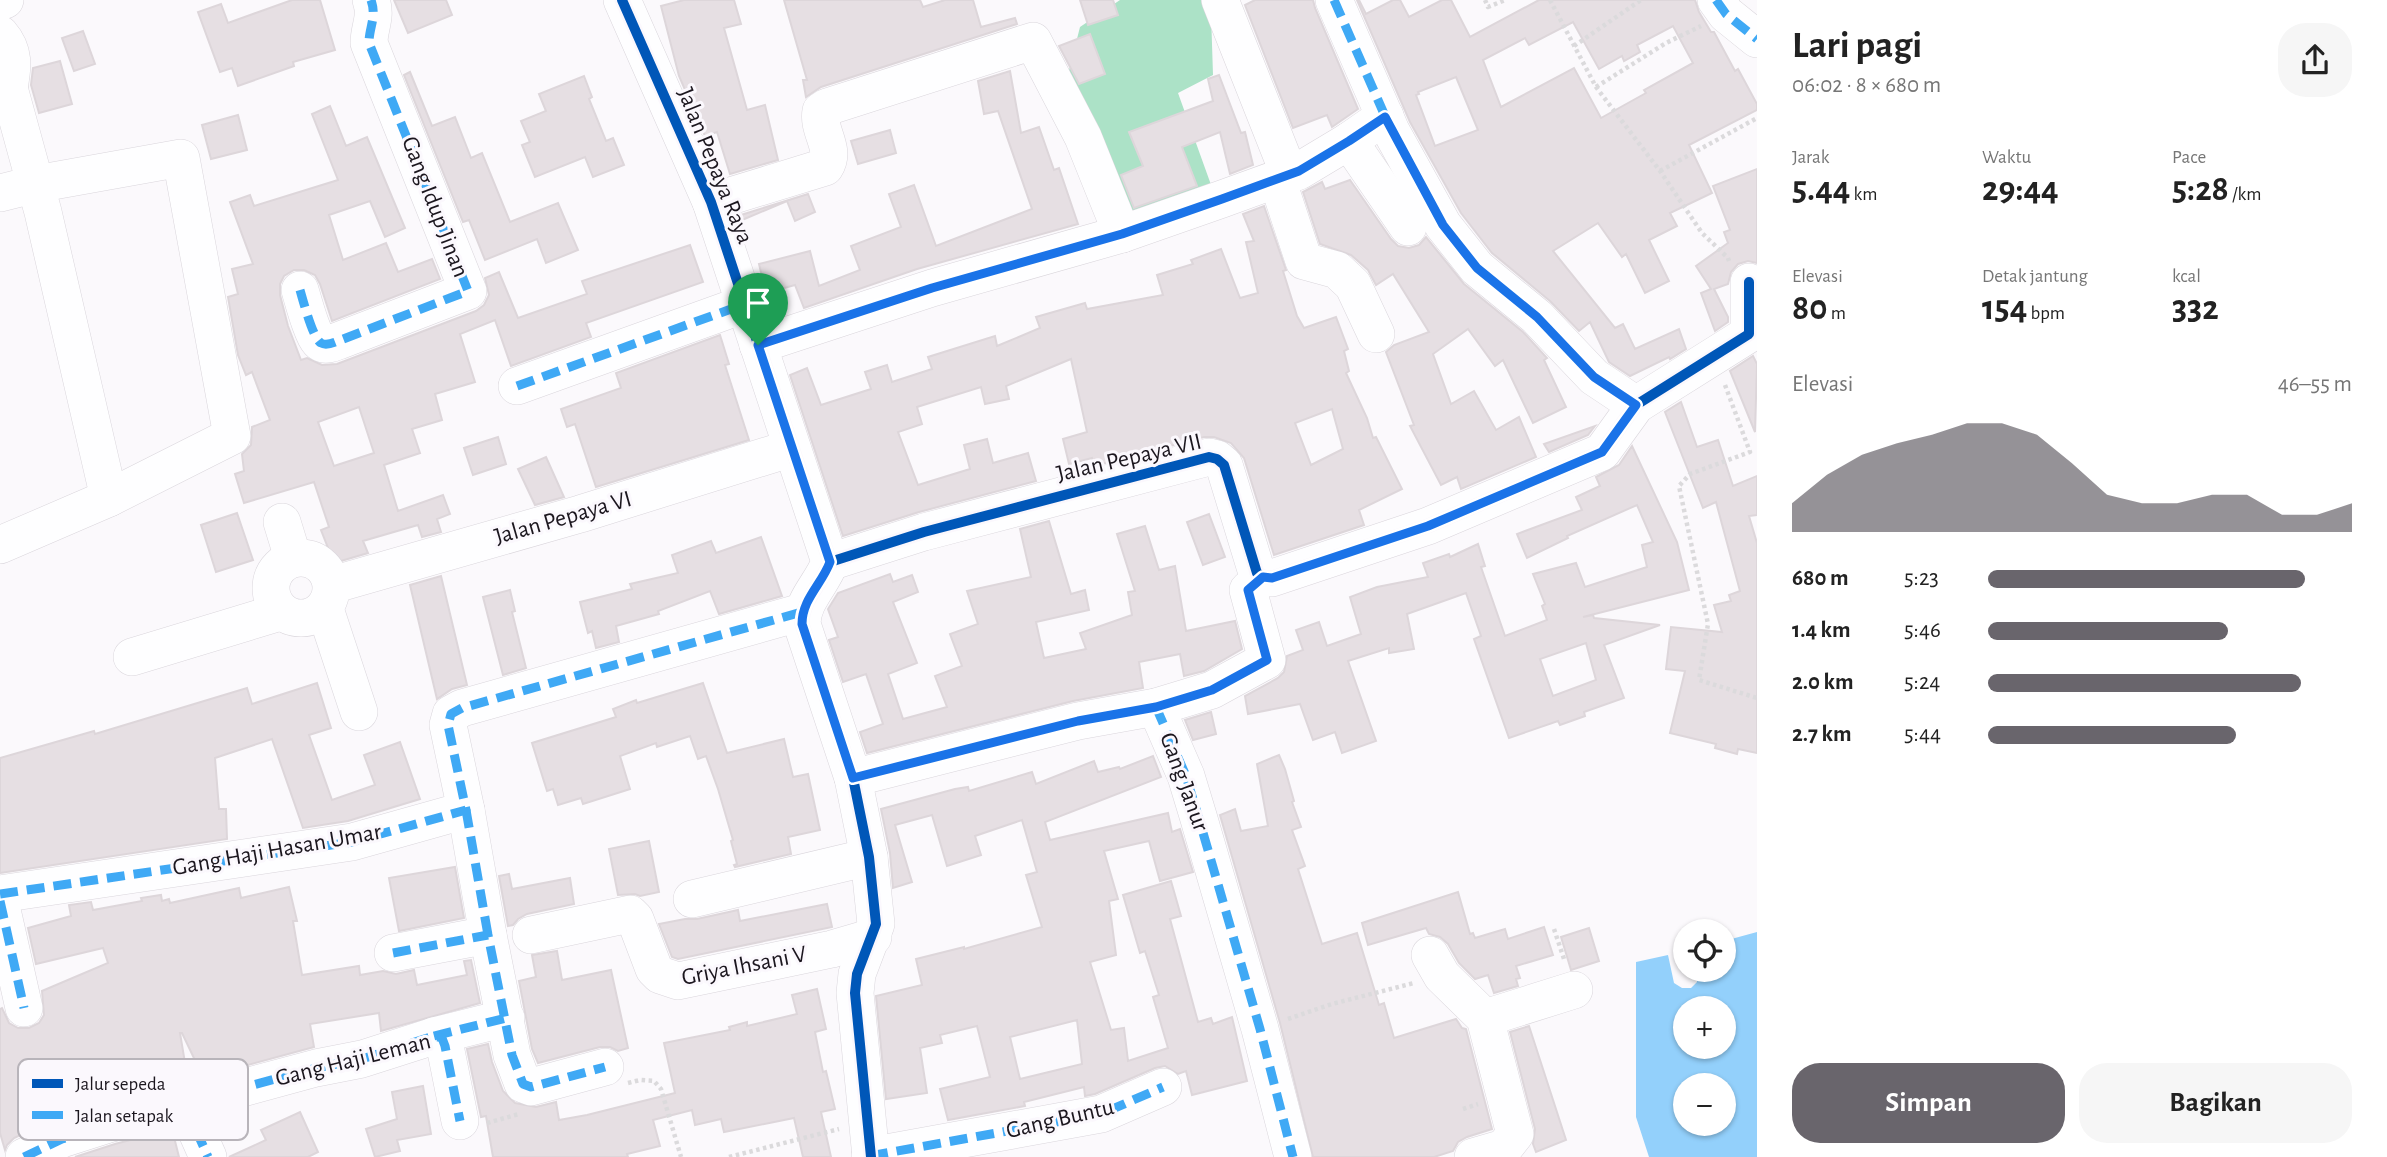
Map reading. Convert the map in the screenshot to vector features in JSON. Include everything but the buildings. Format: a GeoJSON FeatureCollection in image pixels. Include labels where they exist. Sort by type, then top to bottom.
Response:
{"type":"FeatureCollection","features":[{"type":"Feature","properties":{"kind":"street","name":"Gang Idup Jinan"},"geometry":{"type":"LineString","coordinates":[[300,290],[319,343],[323,344],[338,341],[468,290],[369,43],[369,34],[376,16],[371,0]]}},
{"type":"Feature","properties":{"kind":"street"},"geometry":{"type":"LineString","coordinates":[[1220,0],[1283,176],[1304,261],[1338,270],[1353,285],[1376,334]]}},
{"type":"Feature","properties":{"kind":"street"},"geometry":{"type":"LineString","coordinates":[[1334,0],[1385,117],[1443,225],[1477,268],[1537,317],[1594,377],[1636,405]]}},
{"type":"Feature","properties":{"kind":"street","name":"Jalan Pepaya Raya"},"geometry":{"type":"LineString","coordinates":[[627,1],[711,202],[830,562]]}},
{"type":"Feature","properties":{"kind":"street"},"geometry":{"type":"LineString","coordinates":[[1721,7],[1757,39]]}},
{"type":"Feature","properties":{"kind":"street"},"geometry":{"type":"LineString","coordinates":[[0,34],[7,42],[13,63],[5,80],[36,184],[108,498]]}},
{"type":"Feature","properties":{"kind":"street"},"geometry":{"type":"LineString","coordinates":[[711,202],[825,167],[830,160],[830,153],[819,120],[821,111],[827,107],[1033,41],[1083,137],[1122,234]]}},
{"type":"Feature","properties":{"kind":"street"},"geometry":{"type":"LineString","coordinates":[[758,345],[932,288],[1122,234],[1283,176],[1349,141],[1385,117]]}},
{"type":"Feature","properties":{"kind":"street"},"geometry":{"type":"LineString","coordinates":[[1349,141],[1408,227]]}},
{"type":"Feature","properties":{"kind":"street"},"geometry":{"type":"LineString","coordinates":[[0,193],[36,184],[181,159],[232,436],[108,498],[0,545]]}},
{"type":"Feature","properties":{"kind":"street"},"geometry":{"type":"LineString","coordinates":[[1156,707],[1212,690],[1267,660],[1248,590],[1263,577],[1272,578],[1428,526],[1602,452],[1636,405],[1749,334],[1749,283]]}},
{"type":"Feature","properties":{"kind":"street"},"geometry":{"type":"LineString","coordinates":[[517,386],[745,304]]}},
{"type":"Feature","properties":{"kind":"street","name":"Jalan Pepaya VI"},"geometry":{"type":"LineString","coordinates":[[132,657],[280,612],[303,619],[314,616],[328,597],[557,521],[792,448]]}},
{"type":"Feature","properties":{"kind":"street","name":"Jalan Pepaya VII"},"geometry":{"type":"LineString","coordinates":[[830,562],[923,532],[1209,457],[1224,465],[1257,573],[1263,577]]}},
{"type":"Feature","properties":{"kind":"street"},"geometry":{"type":"LineString","coordinates":[[282,522],[293,558]]}},
{"type":"Feature","properties":{"kind":"street"},"geometry":{"type":"LineString","coordinates":[[280,612],[270,592],[275,570],[293,558],[311,559],[326,569],[328,597],[359,712]]}},
{"type":"Feature","properties":{"kind":"street"},"geometry":{"type":"LineString","coordinates":[[830,562],[824,578],[807,600],[802,612],[802,624],[853,778],[869,857],[876,924],[857,974],[855,993],[869,1145]]}},
{"type":"Feature","properties":{"kind":"street"},"geometry":{"type":"LineString","coordinates":[[616,1075],[531,1087],[525,1085],[517,1073],[448,725],[451,714],[462,708],[802,612]]}},
{"type":"Feature","properties":{"kind":"street","name":"Gang Janur"},"geometry":{"type":"LineString","coordinates":[[853,778],[1078,721],[1156,707],[1186,776],[1260,1029],[1293,1157]]}},
{"type":"Feature","properties":{"kind":"street","name":"Gang Haji Hasan Umar"},"geometry":{"type":"LineString","coordinates":[[0,894],[352,842],[466,810]]}},
{"type":"Feature","properties":{"kind":"street"},"geometry":{"type":"LineString","coordinates":[[692,899],[869,857]]}},
{"type":"Feature","properties":{"kind":"street"},"geometry":{"type":"LineString","coordinates":[[0,901],[24,1008]]}},
{"type":"Feature","properties":{"kind":"street","name":"Griya Ihsani V"},"geometry":{"type":"LineString","coordinates":[[531,935],[630,914],[635,919],[654,969],[660,975],[678,981],[832,949],[873,937]]}},
{"type":"Feature","properties":{"kind":"street"},"geometry":{"type":"LineString","coordinates":[[393,953],[488,935]]}},
{"type":"Feature","properties":{"kind":"street"},"geometry":{"type":"LineString","coordinates":[[1436,965],[1485,1018],[1515,1134],[1504,1148],[1474,1157]]}},
{"type":"Feature","properties":{"kind":"street"},"geometry":{"type":"LineString","coordinates":[[1485,1018],[1574,990]]}},
{"type":"Feature","properties":{"kind":"street"},"geometry":{"type":"LineString","coordinates":[[434,1036],[506,1018]]}},
{"type":"Feature","properties":{"kind":"street","name":"Gang Haji Leman"},"geometry":{"type":"LineString","coordinates":[[248,1087],[316,1068],[362,1059],[434,1036],[442,1038],[445,1045],[460,1121]]}},
{"type":"Feature","properties":{"kind":"street","name":"Gang Buntu"},"geometry":{"type":"LineString","coordinates":[[869,1145],[1101,1114],[1163,1087]]}},
{"type":"Feature","properties":{"kind":"street","name":"Gang Haji Leman"},"geometry":{"type":"LineString","coordinates":[[24,1157],[64,1140]]}},
{"type":"Feature","properties":{"kind":"street"},"geometry":{"type":"LineString","coordinates":[[200,1140],[208,1157]]}},
{"type":"Feature","properties":{"kind":"path"},"geometry":{"type":"LineString","coordinates":[[1485,0],[1488,7],[1505,0]]}},
{"type":"Feature","properties":{"kind":"path"},"geometry":{"type":"LineString","coordinates":[[1550,0],[1596,87],[1660,171],[1702,233],[1749,283]]}},
{"type":"Feature","properties":{"kind":"path"},"geometry":{"type":"LineString","coordinates":[[1574,46],[1641,0]]}},
{"type":"Feature","properties":{"kind":"path"},"geometry":{"type":"LineString","coordinates":[[1596,87],[1721,7]]}},
{"type":"Feature","properties":{"kind":"path"},"geometry":{"type":"LineString","coordinates":[[1660,171],[1757,118]]}},
{"type":"Feature","properties":{"kind":"path"},"geometry":{"type":"LineString","coordinates":[[1714,354],[1750,452],[1689,474],[1679,486],[1708,624],[1699,680],[1757,698]]}},
{"type":"Feature","properties":{"kind":"path"},"geometry":{"type":"LineString","coordinates":[[1260,1029],[1436,965]]}},
{"type":"Feature","properties":{"kind":"path"},"geometry":{"type":"LineString","coordinates":[[616,1075],[654,1081],[661,1088],[681,1157]]}},
{"type":"Feature","properties":{"kind":"path"},"geometry":{"type":"LineString","coordinates":[[460,1121],[465,1124],[483,1124],[523,1113]]}},
{"type":"Feature","properties":{"kind":"path"},"geometry":{"type":"LineString","coordinates":[[729,1157],[869,1145]]}},
{"type":"Feature","properties":{"kind":"green space"},"geometry":{"type":"Polygon","coordinates":[[[1120,0],[1220,0],[1211,13],[1213,75],[1178,93],[1219,207],[1111,248],[1057,118],[1080,27],[1120,0]]]}},
{"type":"Feature","properties":{"kind":"water"},"geometry":{"type":"Polygon","coordinates":[[[1757,932],[1757,1157],[1649,1157],[1636,1117],[1636,962],[1668,955],[1673,982],[1682,988],[1691,988],[1697,982],[1736,982],[1736,938],[1757,932]]]}},
{"type":"Feature","properties":{"kind":"marked path"},"geometry":{"type":"LineString","coordinates":[[300,290],[315,334],[318,340],[325,344],[334,343],[468,291],[369,43],[373,17],[371,0]]}},
{"type":"Feature","properties":{"kind":"marked path"},"geometry":{"type":"LineString","coordinates":[[1334,0],[1385,116]]}},
{"type":"Feature","properties":{"kind":"marked path"},"geometry":{"type":"LineString","coordinates":[[1716,0],[1726,14],[1757,39]]}},
{"type":"Feature","properties":{"kind":"marked path"},"geometry":{"type":"LineString","coordinates":[[517,386],[745,304]]}},
{"type":"Feature","properties":{"kind":"marked path"},"geometry":{"type":"LineString","coordinates":[[853,778],[1078,721],[1156,707],[1212,690],[1267,660],[1248,590],[1263,577]]}},
{"type":"Feature","properties":{"kind":"marked path"},"geometry":{"type":"LineString","coordinates":[[0,894],[352,842],[466,810],[448,725],[451,714],[462,708],[802,612]]}},
{"type":"Feature","properties":{"kind":"marked path"},"geometry":{"type":"LineString","coordinates":[[1156,707],[1186,776],[1260,1029],[1293,1157]]}},
{"type":"Feature","properties":{"kind":"marked path"},"geometry":{"type":"LineString","coordinates":[[466,810],[488,935]]}},
{"type":"Feature","properties":{"kind":"marked path"},"geometry":{"type":"LineString","coordinates":[[0,901],[24,1008]]}},
{"type":"Feature","properties":{"kind":"marked path"},"geometry":{"type":"LineString","coordinates":[[393,953],[488,935],[512,1055],[523,1084],[531,1087],[605,1067]]}},
{"type":"Feature","properties":{"kind":"marked path"},"geometry":{"type":"LineString","coordinates":[[434,1036],[506,1018]]}},
{"type":"Feature","properties":{"kind":"marked path"},"geometry":{"type":"LineString","coordinates":[[248,1086],[362,1059],[434,1036],[442,1038],[445,1046],[460,1121]]}},
{"type":"Feature","properties":{"kind":"marked path"},"geometry":{"type":"LineString","coordinates":[[870,1156],[1101,1114],[1163,1087]]}},
{"type":"Feature","properties":{"kind":"marked path"},"geometry":{"type":"LineString","coordinates":[[24,1157],[60,1140]]}},
{"type":"Feature","properties":{"kind":"marked path"},"geometry":{"type":"LineString","coordinates":[[200,1140],[208,1157]]}},
{"type":"Feature","properties":{"kind":"cycle path"},"geometry":{"type":"LineString","coordinates":[[622,0],[711,202],[830,562],[805,607],[802,624],[853,778],[869,857],[876,924],[857,974],[855,993],[871,1157]]}},
{"type":"Feature","properties":{"kind":"cycle path"},"geometry":{"type":"LineString","coordinates":[[830,562],[924,532],[1209,457],[1224,465],[1257,573],[1272,578],[1428,526],[1602,452],[1636,405],[1749,334],[1749,282]]}},
{"type":"Feature","properties":{"kind":"route"},"geometry":{"type":"LineString","coordinates":[[1385,117],[1443,225],[1477,268],[1537,317],[1594,377],[1636,405],[1602,452],[1428,526],[1272,578],[1263,577],[1248,590],[1267,660],[1212,690],[1156,707],[1078,721],[853,778],[802,624],[802,612],[807,600],[824,578],[830,562],[758,345],[932,288],[1122,234],[1299,171],[1385,117]]}}]}
